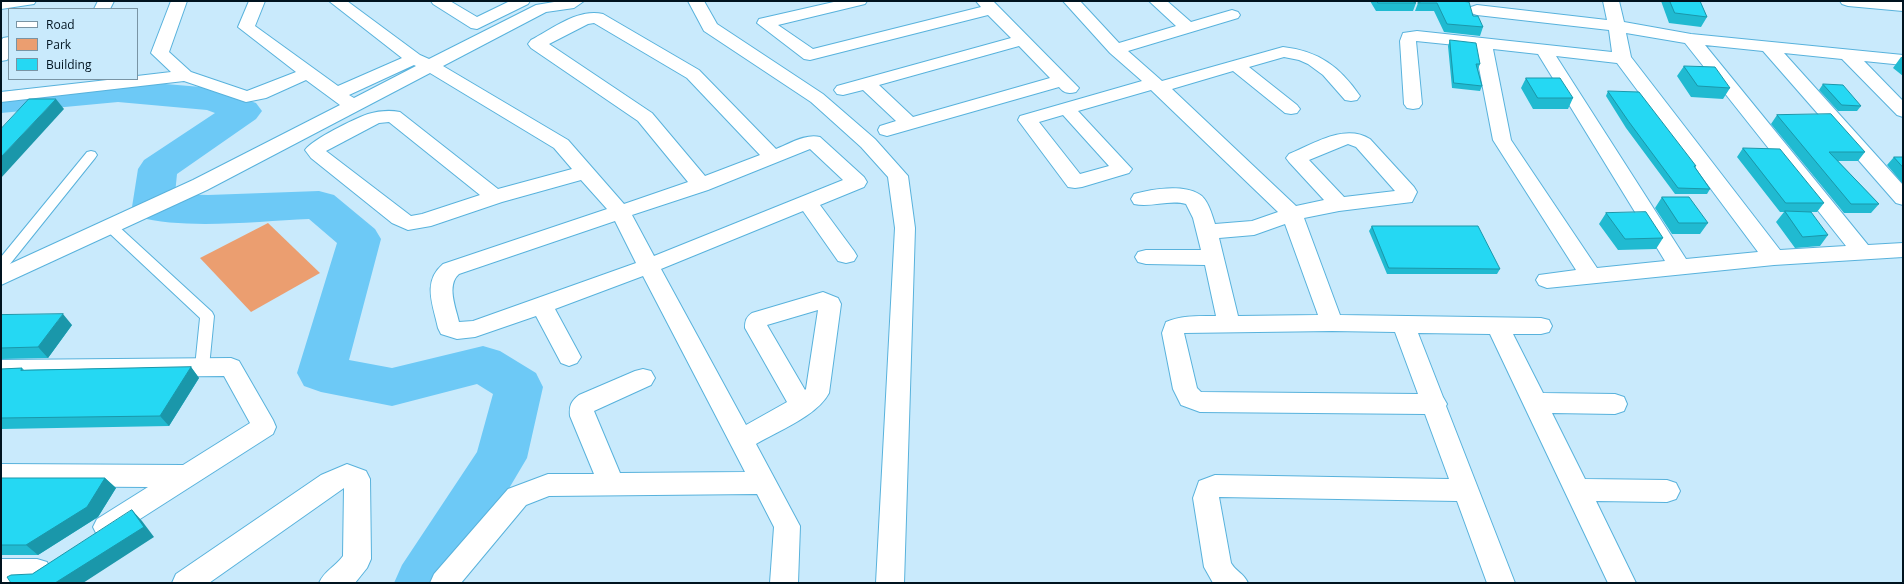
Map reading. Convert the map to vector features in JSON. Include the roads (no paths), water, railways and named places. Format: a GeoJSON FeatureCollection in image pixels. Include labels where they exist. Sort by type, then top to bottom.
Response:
{"type":"FeatureCollection","features":[{"type":"Feature","properties":{"kind":"street"},"geometry":{"type":"LineString","coordinates":[[1,4],[28,1]]}},
{"type":"Feature","properties":{"kind":"street"},"geometry":{"type":"LineString","coordinates":[[179,1],[160,53],[185,76]]}},
{"type":"Feature","properties":{"kind":"street"},"geometry":{"type":"LineString","coordinates":[[257,1],[246,27],[354,107]]}},
{"type":"Feature","properties":{"kind":"street"},"geometry":{"type":"LineString","coordinates":[[338,1],[422,63],[561,144],[620,212],[787,526],[784,583]]}},
{"type":"Feature","properties":{"kind":"street"},"geometry":{"type":"LineString","coordinates":[[439,1],[483,30]]}},
{"type":"Feature","properties":{"kind":"street"},"geometry":{"type":"LineString","coordinates":[[483,30],[522,1]]}},
{"type":"Feature","properties":{"kind":"street"},"geometry":{"type":"LineString","coordinates":[[1,277],[200,185],[354,107],[422,63],[483,30],[545,5],[568,4],[576,1]]}},
{"type":"Feature","properties":{"kind":"street"},"geometry":{"type":"LineString","coordinates":[[696,1],[710,27],[817,98],[868,144],[898,176],[905,228],[899,339],[890,583]]}},
{"type":"Feature","properties":{"kind":"street"},"geometry":{"type":"LineString","coordinates":[[859,1],[765,23],[810,55],[988,5],[1062,80],[1075,105],[1102,146],[1122,168],[1075,182],[1028,120],[1075,105],[1236,66],[1283,52],[1301,53],[1329,69],[1351,96]]}},
{"type":"Feature","properties":{"kind":"street"},"geometry":{"type":"LineString","coordinates":[[1070,1],[1116,49],[1157,85],[1292,214],[1332,323]]}},
{"type":"Feature","properties":{"kind":"street"},"geometry":{"type":"LineString","coordinates":[[1157,1],[1189,29]]}},
{"type":"Feature","properties":{"kind":"street"},"geometry":{"type":"LineString","coordinates":[[1611,1],[1622,58],[1774,258]]}},
{"type":"Feature","properties":{"kind":"street"},"geometry":{"type":"LineString","coordinates":[[1848,1],[1903,6]]}},
{"type":"Feature","properties":{"kind":"street"},"geometry":{"type":"LineString","coordinates":[[1477,10],[1617,26],[1691,39],[1903,60]]}},
{"type":"Feature","properties":{"kind":"street"},"geometry":{"type":"LineString","coordinates":[[1116,49],[1189,29],[1232,15]]}},
{"type":"Feature","properties":{"kind":"street"},"geometry":{"type":"LineString","coordinates":[[701,185],[645,117],[537,44],[584,19],[597,18],[693,74],[772,156]]}},
{"type":"Feature","properties":{"kind":"street"},"geometry":{"type":"LineString","coordinates":[[1413,104],[1408,41],[1409,38],[1418,36],[1622,58]]}},
{"type":"Feature","properties":{"kind":"street"},"geometry":{"type":"LineString","coordinates":[[1691,39],[1862,252]]}},
{"type":"Feature","properties":{"kind":"street"},"geometry":{"type":"LineString","coordinates":[[843,90],[1023,40]]}},
{"type":"Feature","properties":{"kind":"street"},"geometry":{"type":"LineString","coordinates":[[1,56],[8,44]]}},
{"type":"Feature","properties":{"kind":"street"},"geometry":{"type":"LineString","coordinates":[[1484,44],[1502,140],[1591,276]]}},
{"type":"Feature","properties":{"kind":"street"},"geometry":{"type":"LineString","coordinates":[[1768,46],[1903,198]]}},
{"type":"Feature","properties":{"kind":"street"},"geometry":{"type":"LineString","coordinates":[[1544,50],[1680,267]]}},
{"type":"Feature","properties":{"kind":"street"},"geometry":{"type":"LineString","coordinates":[[1847,54],[1903,111]]}},
{"type":"Feature","properties":{"kind":"street"},"geometry":{"type":"LineString","coordinates":[[336,94],[422,63]]}},
{"type":"Feature","properties":{"kind":"street"},"geometry":{"type":"LineString","coordinates":[[1236,66],[1291,109]]}},
{"type":"Feature","properties":{"kind":"street"},"geometry":{"type":"LineString","coordinates":[[138,79],[185,76],[246,97],[260,94],[308,73]]}},
{"type":"Feature","properties":{"kind":"street"},"geometry":{"type":"LineString","coordinates":[[1,97],[57,92],[77,83],[123,80]]}},
{"type":"Feature","properties":{"kind":"street"},"geometry":{"type":"LineString","coordinates":[[887,130],[1062,80]]}},
{"type":"Feature","properties":{"kind":"street"},"geometry":{"type":"LineString","coordinates":[[866,83],[909,123]]}},
{"type":"Feature","properties":{"kind":"street"},"geometry":{"type":"LineString","coordinates":[[495,198],[393,116],[375,118],[322,144],[315,150],[318,154],[408,223],[424,221],[495,198],[585,172]]}},
{"type":"Feature","properties":{"kind":"street"},"geometry":{"type":"LineString","coordinates":[[1208,232],[1254,228],[1292,214],[1339,204],[1405,198],[1407,192],[1357,138],[1346,138],[1296,158],[1339,204]]}},
{"type":"Feature","properties":{"kind":"street"},"geometry":{"type":"LineString","coordinates":[[813,140],[857,182],[648,266],[540,304],[475,329],[457,330],[449,328],[441,286],[443,276],[451,269],[701,185],[813,140]]}},
{"type":"Feature","properties":{"kind":"street"},"geometry":{"type":"LineString","coordinates":[[1141,199],[1172,196],[1194,200],[1197,202],[1208,232],[1229,324]]}},
{"type":"Feature","properties":{"kind":"street"},"geometry":{"type":"LineString","coordinates":[[807,202],[846,256]]}},
{"type":"Feature","properties":{"kind":"street"},"geometry":{"type":"LineString","coordinates":[[1547,280],[1774,258],[1903,250]]}},
{"type":"Feature","properties":{"kind":"street"},"geometry":{"type":"LineString","coordinates":[[1146,258],[1213,258]]}},
{"type":"Feature","properties":{"kind":"street"},"geometry":{"type":"LineString","coordinates":[[540,304],[569,357]]}},
{"type":"Feature","properties":{"kind":"street"},"geometry":{"type":"LineString","coordinates":[[1435,404],[1200,402],[1190,398],[1185,389],[1173,333],[1174,328],[1181,325],[1332,323],[1541,326]]}},
{"type":"Feature","properties":{"kind":"street"},"geometry":{"type":"LineString","coordinates":[[1403,324],[1435,404],[1465,490],[1501,583]]}},
{"type":"Feature","properties":{"kind":"street"},"geometry":{"type":"LineString","coordinates":[[1498,326],[1622,583]]}},
{"type":"Feature","properties":{"kind":"street"},"geometry":{"type":"LineString","coordinates":[[1,369],[231,367],[264,427],[88,538]]}},
{"type":"Feature","properties":{"kind":"street"},"geometry":{"type":"LineString","coordinates":[[612,484],[582,416],[581,407],[588,402],[643,378]]}},
{"type":"Feature","properties":{"kind":"street"},"geometry":{"type":"LineString","coordinates":[[1536,403],[1615,404]]}},
{"type":"Feature","properties":{"kind":"street"},"geometry":{"type":"LineString","coordinates":[[741,440],[802,406]]}},
{"type":"Feature","properties":{"kind":"street"},"geometry":{"type":"LineString","coordinates":[[1,475],[186,476]]}},
{"type":"Feature","properties":{"kind":"street"},"geometry":{"type":"LineString","coordinates":[[186,583],[330,483],[347,476],[357,479],[357,559],[348,572],[333,583]]}},
{"type":"Feature","properties":{"kind":"street"},"geometry":{"type":"LineString","coordinates":[[444,583],[517,497],[548,485],[764,483]]}},
{"type":"Feature","properties":{"kind":"street"},"geometry":{"type":"LineString","coordinates":[[1234,583],[1226,579],[1218,567],[1206,498],[1208,489],[1215,486],[1465,490]]}},
{"type":"Feature","properties":{"kind":"street"},"geometry":{"type":"LineString","coordinates":[[1576,490],[1667,491]]}},
{"type":"Feature","properties":{"kind":"street"},"geometry":{"type":"LineString","coordinates":[[1,571],[37,571]]}},
{"type":"Feature","properties":{"kind":"lane"},"geometry":{"type":"LineString","coordinates":[[1,266],[90,155]]}},
{"type":"Feature","properties":{"kind":"lane"},"geometry":{"type":"LineString","coordinates":[[118,224],[207,316],[202,367]]}},
{"type":"Feature","properties":{"kind":"waterway"},"geometry":{"type":"LineString","coordinates":[[1,102],[118,91],[213,99],[243,111],[158,169],[153,207],[208,209],[319,205],[360,239],[321,373],[392,387],[483,364],[519,387],[501,458],[422,583]]}}]}
